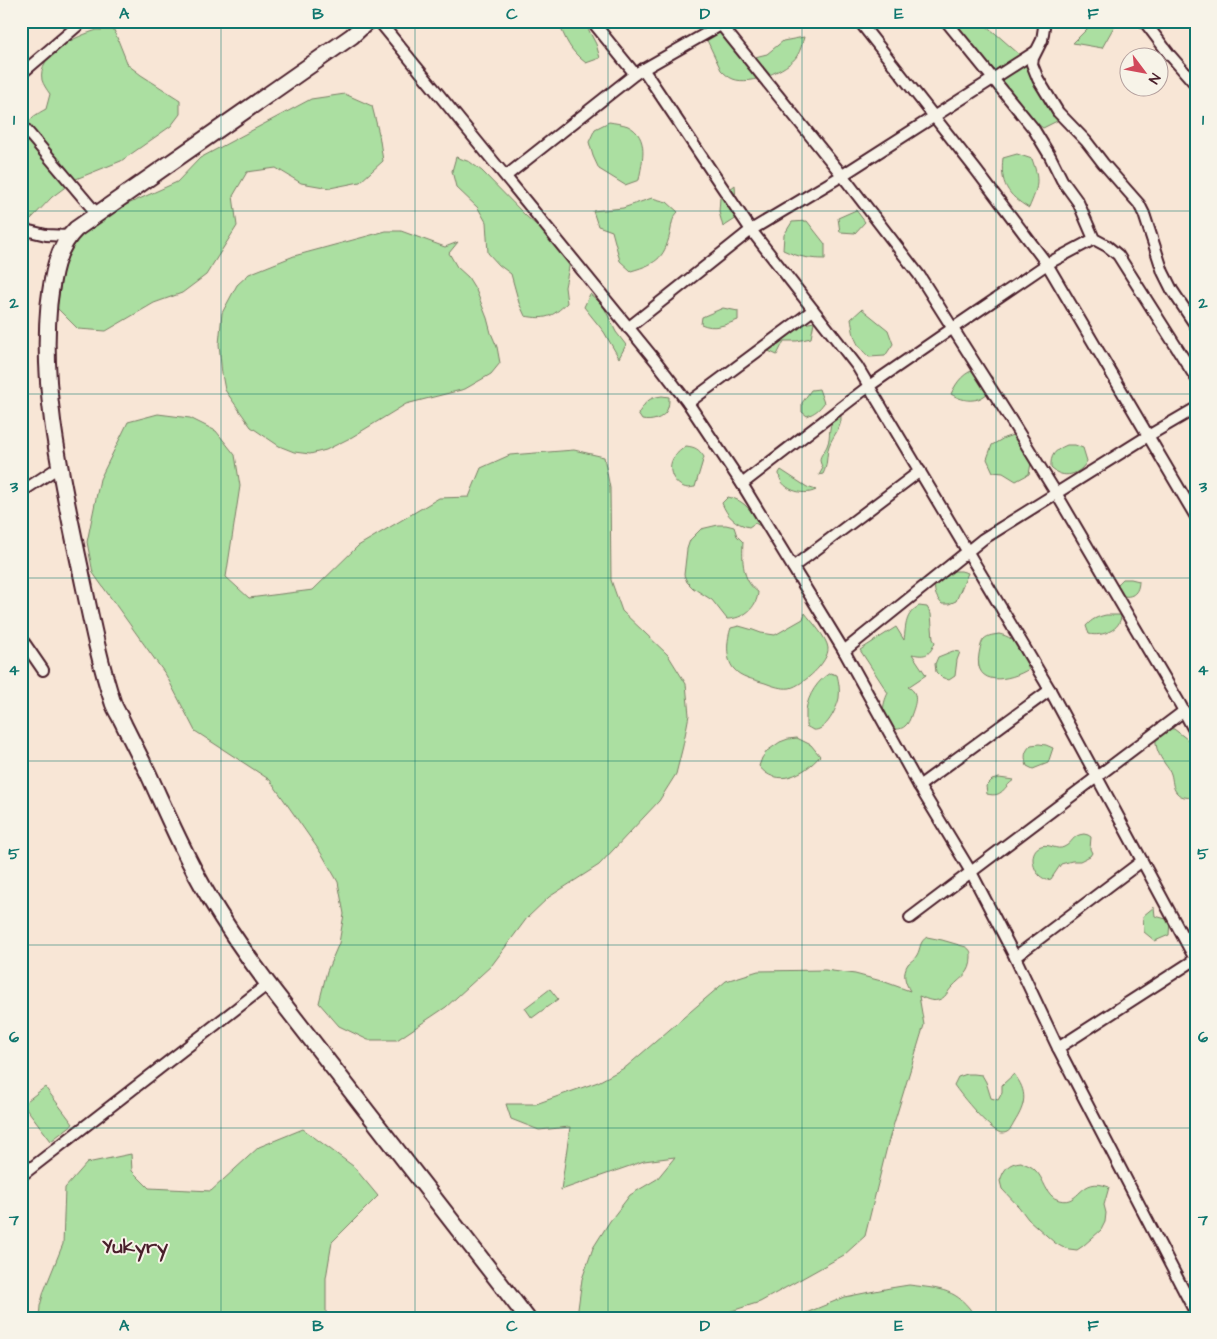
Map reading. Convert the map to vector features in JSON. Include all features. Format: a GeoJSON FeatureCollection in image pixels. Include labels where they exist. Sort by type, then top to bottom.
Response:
{"type":"FeatureCollection","features":[{"type":"Feature","properties":{"kind":"street"},"geometry":{"type":"LineString","coordinates":[[21,74],[83,21]]}},
{"type":"Feature","properties":{"kind":"street"},"geometry":{"type":"LineString","coordinates":[[368,21],[352,36],[68,236],[56,264],[51,285],[48,323],[49,385],[52,418],[59,466],[94,635],[114,705],[188,859],[234,938],[527,1318]]}},
{"type":"Feature","properties":{"kind":"street"},"geometry":{"type":"LineString","coordinates":[[379,21],[688,403],[742,484],[844,651],[919,786],[971,872],[1015,957],[1058,1048],[1196,1314]]}},
{"type":"Feature","properties":{"kind":"street"},"geometry":{"type":"LineString","coordinates":[[592,21],[639,72],[751,230],[857,366],[1050,690],[1196,959],[1058,1048]]}},
{"type":"Feature","properties":{"kind":"street"},"geometry":{"type":"LineString","coordinates":[[858,21],[976,170],[1047,264],[1196,517]]}},
{"type":"Feature","properties":{"kind":"street"},"geometry":{"type":"LineString","coordinates":[[946,21],[1033,128],[1062,180],[1078,202],[1092,230],[1094,239]]}},
{"type":"Feature","properties":{"kind":"street"},"geometry":{"type":"LineString","coordinates":[[1043,21],[1042,40],[1032,64],[1038,79],[1058,112],[1086,141],[1141,209],[1168,281],[1177,299],[1196,326]]}},
{"type":"Feature","properties":{"kind":"street"},"geometry":{"type":"LineString","coordinates":[[1144,21],[1196,85]]}},
{"type":"Feature","properties":{"kind":"street"},"geometry":{"type":"LineString","coordinates":[[506,176],[639,72],[722,22],[918,275],[1056,493],[1189,713],[1196,734]]}},
{"type":"Feature","properties":{"kind":"street"},"geometry":{"type":"LineString","coordinates":[[628,328],[751,230],[842,175],[992,78],[1036,52]]}},
{"type":"Feature","properties":{"kind":"street"},"geometry":{"type":"LineString","coordinates":[[21,124],[97,214]]}},
{"type":"Feature","properties":{"kind":"street"},"geometry":{"type":"LineString","coordinates":[[21,229],[46,235],[68,236]]}},
{"type":"Feature","properties":{"kind":"street"},"geometry":{"type":"LineString","coordinates":[[742,484],[869,386],[1047,264],[1094,239]]}},
{"type":"Feature","properties":{"kind":"street"},"geometry":{"type":"LineString","coordinates":[[1094,239],[1108,246],[1118,255],[1196,378]]}},
{"type":"Feature","properties":{"kind":"street"},"geometry":{"type":"LineString","coordinates":[[688,403],[813,310]]}},
{"type":"Feature","properties":{"kind":"street"},"geometry":{"type":"LineString","coordinates":[[844,651],[983,538],[1196,408]]}},
{"type":"Feature","properties":{"kind":"street"},"geometry":{"type":"LineString","coordinates":[[21,492],[59,466]]}},
{"type":"Feature","properties":{"kind":"street"},"geometry":{"type":"LineString","coordinates":[[793,567],[920,471]]}},
{"type":"Feature","properties":{"kind":"street"},"geometry":{"type":"LineString","coordinates":[[21,638],[43,670]]}},
{"type":"Feature","properties":{"kind":"street"},"geometry":{"type":"LineString","coordinates":[[919,786],[1050,690]]}},
{"type":"Feature","properties":{"kind":"street"},"geometry":{"type":"LineString","coordinates":[[910,918],[1096,776],[1189,713]]}},
{"type":"Feature","properties":{"kind":"street"},"geometry":{"type":"LineString","coordinates":[[1015,957],[1142,861]]}},
{"type":"Feature","properties":{"kind":"street"},"geometry":{"type":"LineString","coordinates":[[21,1176],[268,984]]}},
{"type":"Feature","properties":{"kind":"green space"},"geometry":{"type":"Polygon","coordinates":[[[558,21],[584,21],[596,44],[600,58],[586,63],[580,58],[563,34],[558,21]]]}},
{"type":"Feature","properties":{"kind":"green space"},"geometry":{"type":"Polygon","coordinates":[[[698,21],[722,21],[751,58],[767,54],[783,41],[804,37],[797,56],[786,66],[768,75],[740,81],[733,79],[721,70],[698,21]]]}},
{"type":"Feature","properties":{"kind":"green space"},"geometry":{"type":"Polygon","coordinates":[[[943,21],[980,21],[995,33],[1044,76],[1051,91],[1057,121],[1043,128],[1031,119],[943,21]]]}},
{"type":"Feature","properties":{"kind":"green space"},"geometry":{"type":"Polygon","coordinates":[[[1094,22],[1116,23],[1102,48],[1073,43],[1094,22]]]}},
{"type":"Feature","properties":{"kind":"green space"},"geometry":{"type":"Polygon","coordinates":[[[97,30],[114,30],[128,65],[180,100],[180,114],[171,126],[121,161],[76,179],[52,197],[31,219],[21,214],[20,177],[22,148],[28,125],[33,117],[46,109],[50,94],[42,80],[42,70],[52,54],[60,47],[69,41],[97,30]]]}},
{"type":"Feature","properties":{"kind":"green space"},"geometry":{"type":"Polygon","coordinates":[[[345,94],[372,106],[379,134],[383,161],[360,182],[330,188],[301,183],[276,168],[247,172],[233,196],[237,226],[206,275],[182,293],[154,303],[106,331],[78,329],[57,308],[67,243],[88,222],[177,182],[200,158],[311,99],[345,94]]]}},
{"type":"Feature","properties":{"kind":"green space"},"geometry":{"type":"Polygon","coordinates":[[[609,122],[628,126],[639,137],[642,143],[643,158],[639,180],[625,185],[599,169],[589,142],[595,129],[609,122]]]}},
{"type":"Feature","properties":{"kind":"green space"},"geometry":{"type":"Polygon","coordinates":[[[1017,154],[1032,159],[1036,173],[1036,189],[1029,208],[1010,193],[1004,181],[1003,158],[1017,154]]]}},
{"type":"Feature","properties":{"kind":"green space"},"geometry":{"type":"Polygon","coordinates":[[[456,157],[470,162],[482,171],[526,216],[571,257],[565,287],[567,303],[557,312],[538,318],[525,316],[519,303],[511,274],[488,253],[486,222],[478,208],[456,187],[452,171],[456,157]]]}},
{"type":"Feature","properties":{"kind":"green space"},"geometry":{"type":"Polygon","coordinates":[[[735,185],[737,218],[723,227],[719,212],[720,197],[735,185]]]}},
{"type":"Feature","properties":{"kind":"green space"},"geometry":{"type":"Polygon","coordinates":[[[652,198],[667,202],[678,212],[673,220],[669,239],[659,258],[648,265],[631,271],[620,261],[612,231],[598,226],[593,211],[623,208],[652,198]]]}},
{"type":"Feature","properties":{"kind":"green space"},"geometry":{"type":"Polygon","coordinates":[[[856,210],[865,222],[855,233],[840,232],[838,218],[856,210]]]}},
{"type":"Feature","properties":{"kind":"green space"},"geometry":{"type":"Polygon","coordinates":[[[807,221],[825,244],[825,259],[804,257],[783,250],[784,235],[792,222],[807,221]]]}},
{"type":"Feature","properties":{"kind":"green space"},"geometry":{"type":"Polygon","coordinates":[[[386,231],[401,231],[445,247],[458,242],[449,253],[457,267],[468,277],[476,290],[497,347],[500,363],[491,374],[465,389],[406,404],[352,437],[326,450],[310,454],[294,452],[279,446],[251,427],[225,390],[219,344],[222,313],[237,285],[249,274],[294,256],[386,231]]]}},
{"type":"Feature","properties":{"kind":"green space"},"geometry":{"type":"Polygon","coordinates":[[[590,294],[603,305],[616,332],[626,345],[619,358],[604,332],[584,307],[590,294]]]}},
{"type":"Feature","properties":{"kind":"green space"},"geometry":{"type":"Polygon","coordinates":[[[723,308],[738,311],[738,320],[715,327],[701,324],[702,317],[723,308]]]}},
{"type":"Feature","properties":{"kind":"green space"},"geometry":{"type":"Polygon","coordinates":[[[862,309],[888,330],[893,344],[885,356],[869,357],[856,340],[851,319],[862,309]]]}},
{"type":"Feature","properties":{"kind":"green space"},"geometry":{"type":"Polygon","coordinates":[[[814,322],[811,338],[784,341],[777,355],[764,349],[770,336],[783,328],[814,322]]]}},
{"type":"Feature","properties":{"kind":"green space"},"geometry":{"type":"Polygon","coordinates":[[[979,368],[989,374],[994,381],[993,388],[989,392],[974,400],[962,399],[951,394],[962,378],[969,372],[979,368]]]}},
{"type":"Feature","properties":{"kind":"green space"},"geometry":{"type":"Polygon","coordinates":[[[819,389],[824,403],[817,411],[807,416],[802,412],[802,403],[811,390],[819,389]]]}},
{"type":"Feature","properties":{"kind":"green space"},"geometry":{"type":"Polygon","coordinates":[[[662,396],[669,397],[668,407],[663,416],[649,421],[642,420],[638,414],[645,404],[650,399],[662,396]]]}},
{"type":"Feature","properties":{"kind":"green space"},"geometry":{"type":"Polygon","coordinates":[[[158,414],[190,418],[216,431],[235,455],[240,486],[226,577],[249,598],[313,590],[358,546],[439,498],[469,497],[481,468],[510,455],[574,450],[604,457],[610,488],[611,580],[622,611],[668,655],[686,684],[689,715],[676,774],[659,801],[599,865],[549,897],[527,918],[492,965],[446,1007],[397,1040],[368,1040],[339,1026],[319,1003],[327,971],[339,943],[344,914],[338,882],[323,856],[270,780],[195,731],[166,675],[93,573],[87,542],[100,479],[128,422],[158,414]]]}},
{"type":"Feature","properties":{"kind":"green space"},"geometry":{"type":"Polygon","coordinates":[[[837,416],[841,416],[839,428],[829,446],[825,471],[819,475],[823,468],[820,458],[828,442],[830,427],[837,416]]]}},
{"type":"Feature","properties":{"kind":"green space"},"geometry":{"type":"Polygon","coordinates":[[[1019,433],[1032,458],[1029,474],[1016,481],[1003,473],[993,472],[987,459],[992,445],[1004,438],[1019,433]]]}},
{"type":"Feature","properties":{"kind":"green space"},"geometry":{"type":"Polygon","coordinates":[[[1067,445],[1083,448],[1087,461],[1076,473],[1066,475],[1056,472],[1051,468],[1051,460],[1059,449],[1067,445]]]}},
{"type":"Feature","properties":{"kind":"green space"},"geometry":{"type":"Polygon","coordinates":[[[686,446],[696,449],[704,457],[695,487],[688,488],[678,484],[671,471],[674,457],[686,446]]]}},
{"type":"Feature","properties":{"kind":"green space"},"geometry":{"type":"Polygon","coordinates":[[[781,470],[807,487],[816,490],[805,493],[787,487],[780,479],[779,473],[781,470]]]}},
{"type":"Feature","properties":{"kind":"green space"},"geometry":{"type":"Polygon","coordinates":[[[728,497],[744,504],[762,527],[755,523],[749,527],[744,526],[732,519],[722,503],[728,497]]]}},
{"type":"Feature","properties":{"kind":"green space"},"geometry":{"type":"Polygon","coordinates":[[[718,525],[734,527],[737,536],[743,542],[744,570],[749,582],[758,592],[752,608],[744,615],[727,619],[712,600],[687,582],[684,575],[690,540],[701,529],[718,525]]]}},
{"type":"Feature","properties":{"kind":"green space"},"geometry":{"type":"Polygon","coordinates":[[[954,571],[968,573],[956,601],[942,604],[935,593],[936,583],[942,575],[954,571]]]}},
{"type":"Feature","properties":{"kind":"green space"},"geometry":{"type":"Polygon","coordinates":[[[1123,579],[1139,581],[1139,586],[1135,593],[1125,596],[1116,593],[1117,585],[1123,579]]]}},
{"type":"Feature","properties":{"kind":"green space"},"geometry":{"type":"Polygon","coordinates":[[[919,606],[927,607],[931,614],[933,639],[935,642],[927,654],[912,654],[926,675],[908,687],[914,693],[916,700],[908,723],[902,728],[890,729],[883,711],[888,693],[860,650],[896,627],[904,640],[909,616],[919,606]]]}},
{"type":"Feature","properties":{"kind":"green space"},"geometry":{"type":"Polygon","coordinates":[[[805,613],[822,635],[828,648],[827,654],[820,666],[808,678],[790,688],[783,688],[748,678],[737,672],[731,665],[728,649],[731,628],[739,626],[775,635],[803,619],[805,613]]]}},
{"type":"Feature","properties":{"kind":"green space"},"geometry":{"type":"Polygon","coordinates":[[[1106,615],[1121,615],[1118,625],[1105,633],[1089,634],[1086,626],[1095,619],[1106,615]]]}},
{"type":"Feature","properties":{"kind":"green space"},"geometry":{"type":"Polygon","coordinates":[[[999,634],[1011,639],[1019,647],[1029,669],[1012,676],[995,679],[987,677],[982,672],[979,665],[979,654],[982,642],[991,635],[999,634]]]}},
{"type":"Feature","properties":{"kind":"green space"},"geometry":{"type":"Polygon","coordinates":[[[953,651],[960,652],[955,676],[949,680],[941,677],[936,672],[935,664],[938,657],[953,651]]]}},
{"type":"Feature","properties":{"kind":"green space"},"geometry":{"type":"Polygon","coordinates":[[[830,673],[837,675],[839,683],[838,702],[826,723],[818,730],[813,730],[806,726],[807,704],[814,688],[830,673]]]}},
{"type":"Feature","properties":{"kind":"green space"},"geometry":{"type":"Polygon","coordinates":[[[1166,728],[1174,729],[1196,746],[1196,797],[1183,797],[1175,791],[1170,771],[1161,758],[1156,745],[1156,737],[1166,728]]]}},
{"type":"Feature","properties":{"kind":"green space"},"geometry":{"type":"Polygon","coordinates":[[[797,738],[811,745],[820,756],[814,763],[799,773],[782,778],[766,773],[759,766],[767,751],[780,742],[797,738]]]}},
{"type":"Feature","properties":{"kind":"green space"},"geometry":{"type":"Polygon","coordinates":[[[1039,744],[1053,748],[1048,763],[1033,769],[1027,766],[1025,755],[1031,745],[1039,744]]]}},
{"type":"Feature","properties":{"kind":"green space"},"geometry":{"type":"Polygon","coordinates":[[[999,778],[1014,780],[1000,793],[987,794],[986,786],[992,780],[999,778]]]}},
{"type":"Feature","properties":{"kind":"green space"},"geometry":{"type":"Polygon","coordinates":[[[1084,834],[1091,837],[1090,849],[1092,853],[1090,856],[1080,861],[1061,864],[1051,879],[1046,880],[1037,873],[1033,855],[1037,848],[1047,845],[1061,848],[1075,837],[1084,834]]]}},
{"type":"Feature","properties":{"kind":"green space"},"geometry":{"type":"Polygon","coordinates":[[[1154,907],[1155,916],[1170,920],[1169,935],[1155,941],[1144,932],[1143,916],[1154,907]]]}},
{"type":"Feature","properties":{"kind":"green space"},"geometry":{"type":"Polygon","coordinates":[[[927,937],[966,947],[971,952],[971,963],[968,971],[943,998],[928,1000],[919,996],[924,1025],[888,1143],[865,1236],[844,1255],[760,1302],[709,1318],[578,1318],[582,1279],[593,1248],[610,1221],[630,1195],[657,1179],[675,1157],[644,1161],[561,1190],[570,1127],[539,1130],[511,1119],[506,1104],[536,1104],[598,1082],[626,1067],[726,981],[758,971],[825,970],[855,974],[910,991],[905,971],[908,964],[917,955],[921,943],[927,937]]]}},
{"type":"Feature","properties":{"kind":"green space"},"geometry":{"type":"Polygon","coordinates":[[[550,989],[558,999],[532,1018],[525,1008],[550,989]]]}},
{"type":"Feature","properties":{"kind":"green space"},"geometry":{"type":"Polygon","coordinates":[[[967,1074],[982,1075],[991,1098],[998,1100],[1002,1093],[1002,1085],[1014,1074],[1019,1080],[1024,1098],[1023,1104],[1009,1131],[1003,1133],[992,1128],[957,1090],[954,1085],[958,1077],[967,1074]]]}},
{"type":"Feature","properties":{"kind":"green space"},"geometry":{"type":"Polygon","coordinates":[[[45,1087],[73,1124],[51,1141],[23,1104],[45,1087]]]}},
{"type":"Feature","properties":{"kind":"green space"},"geometry":{"type":"Polygon","coordinates":[[[303,1129],[353,1166],[378,1196],[332,1242],[326,1278],[326,1318],[39,1318],[44,1291],[63,1244],[65,1188],[87,1163],[131,1154],[132,1171],[149,1188],[211,1191],[259,1147],[303,1129]]]}},
{"type":"Feature","properties":{"kind":"green space"},"geometry":{"type":"Polygon","coordinates":[[[1021,1162],[1034,1169],[1051,1195],[1059,1200],[1066,1201],[1072,1199],[1086,1187],[1092,1185],[1099,1184],[1109,1187],[1104,1205],[1106,1213],[1105,1222],[1101,1230],[1077,1250],[1062,1247],[1055,1243],[1028,1219],[1002,1189],[1000,1181],[1005,1170],[1010,1165],[1021,1162]]]}},
{"type":"Feature","properties":{"kind":"green space"},"geometry":{"type":"Polygon","coordinates":[[[909,1285],[939,1289],[955,1295],[969,1308],[976,1318],[794,1318],[845,1297],[909,1285]]]}},
{"type":"Feature","properties":{"kind":"district","name":"Yukyry"},"geometry":{"type":"Point","coordinates":[135,1246]}}]}
